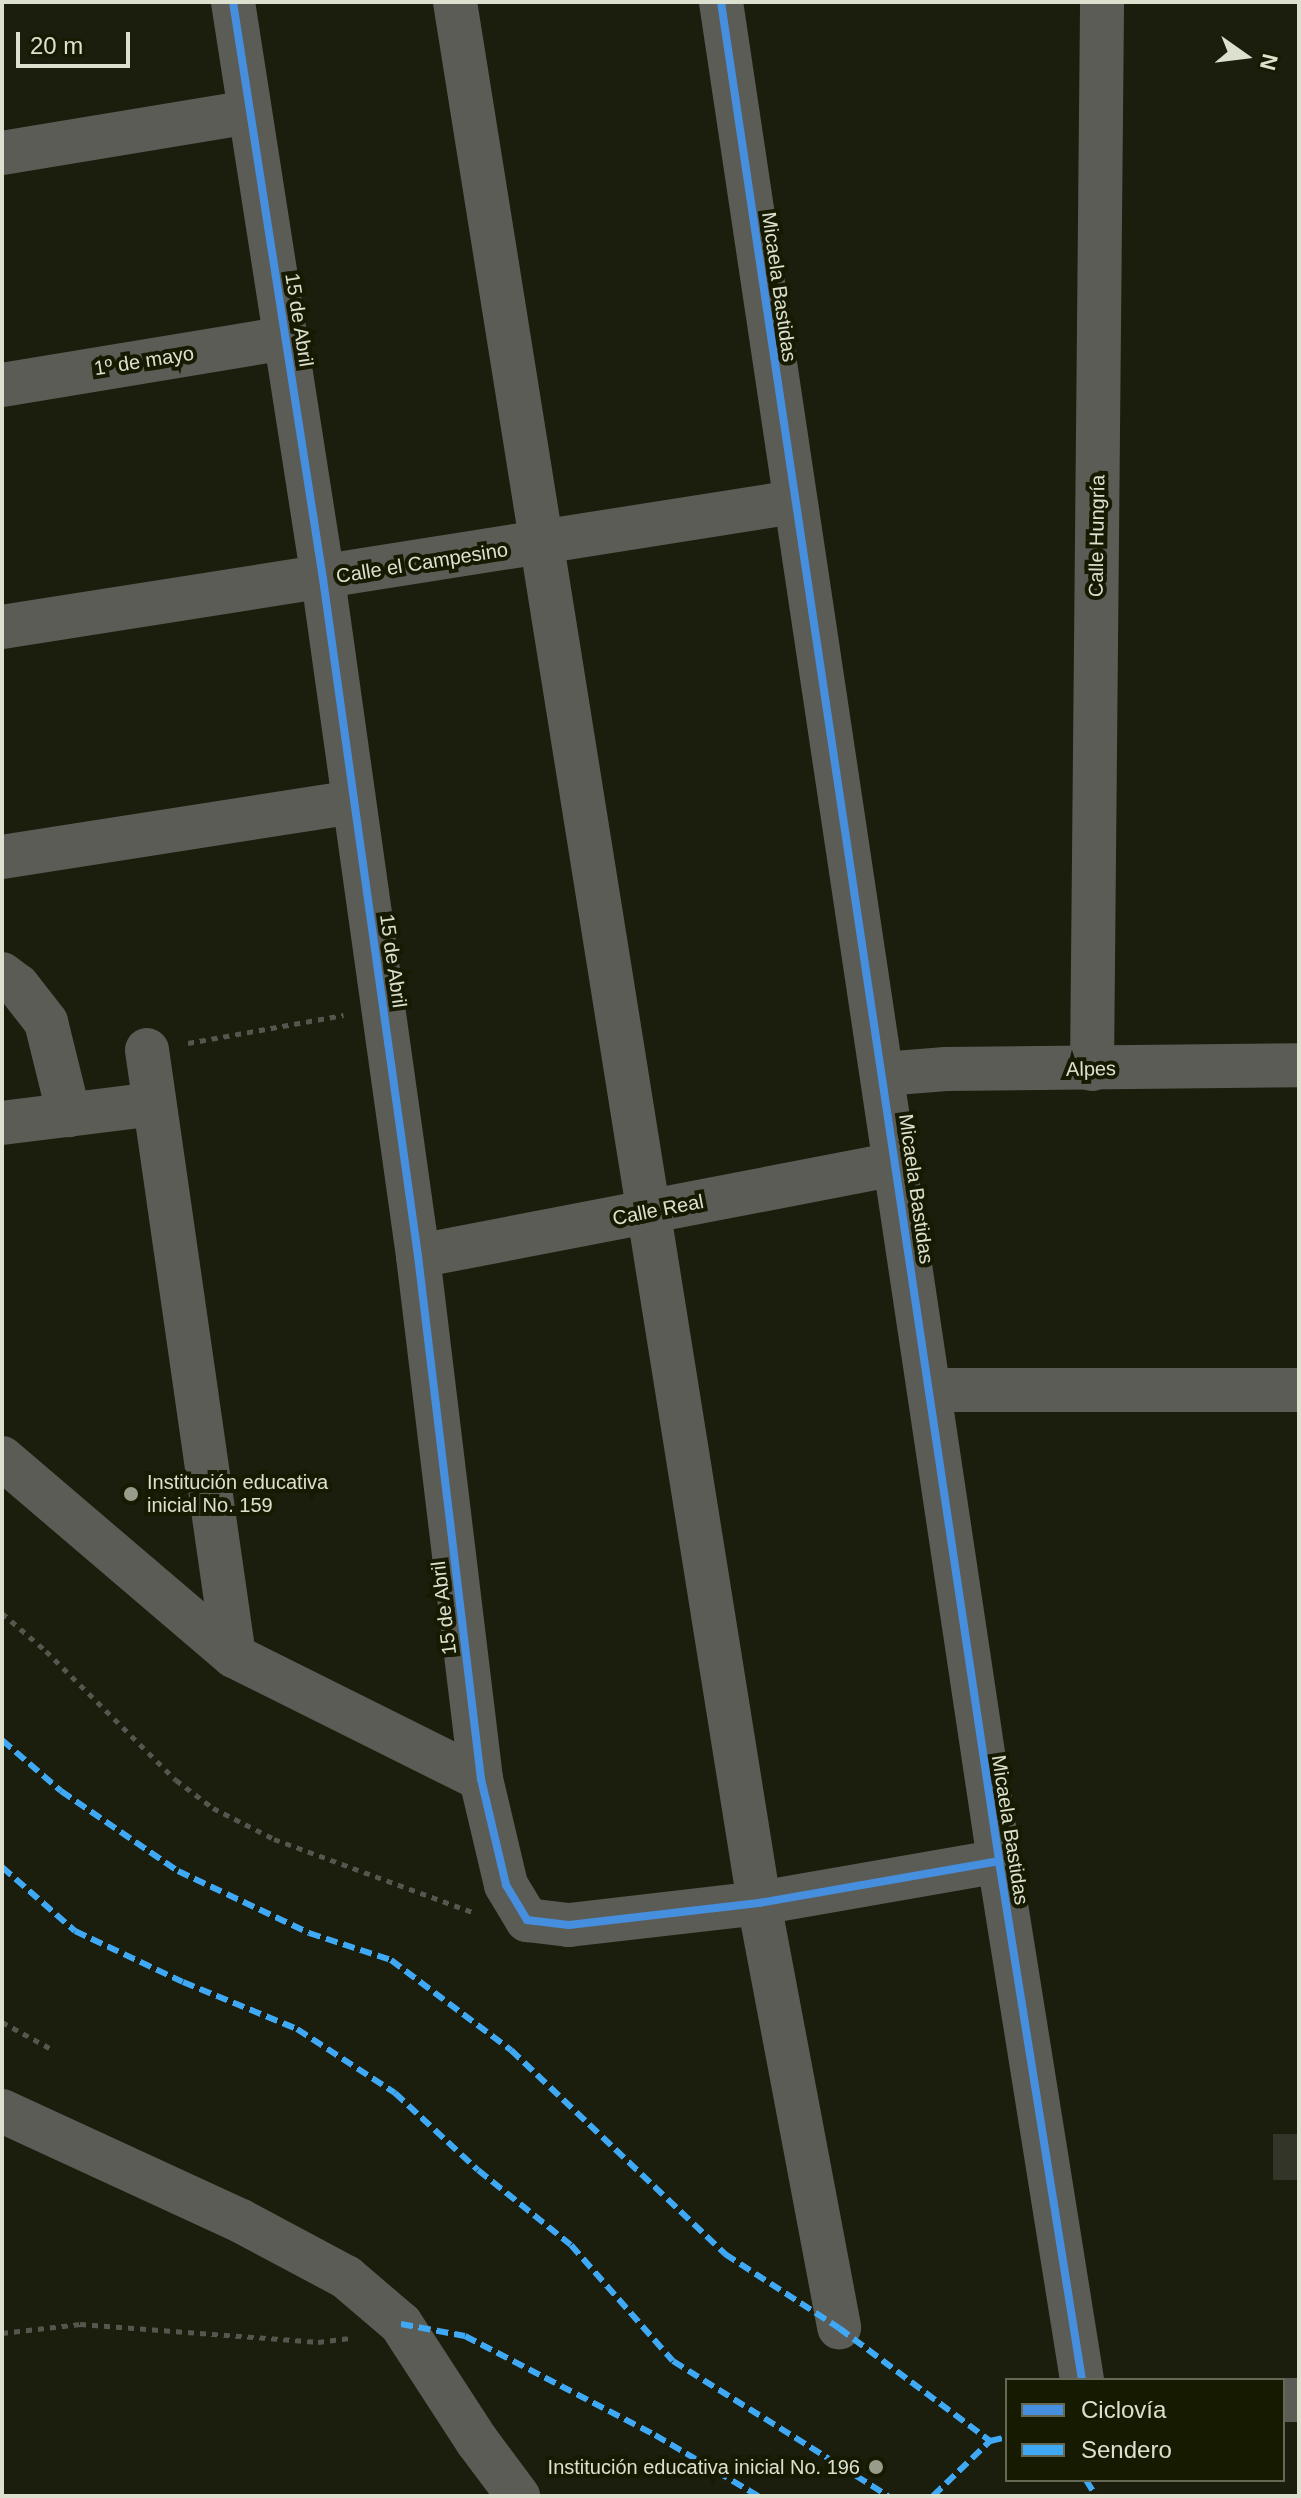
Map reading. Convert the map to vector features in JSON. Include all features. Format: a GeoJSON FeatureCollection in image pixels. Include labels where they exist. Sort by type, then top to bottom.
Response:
{"type":"FeatureCollection","features":[{"type":"Feature","properties":{"kind":"street","name":"15 de Abril"},"geometry":{"type":"LineString","coordinates":[[233,2],[323,579],[418,1256],[481,1779],[506,1885],[527,1920]]}},
{"type":"Feature","properties":{"kind":"street"},"geometry":{"type":"LineString","coordinates":[[455,2],[651,1211],[759,1903],[839,2328]]}},
{"type":"Feature","properties":{"kind":"street","name":"Micaela Bastidas"},"geometry":{"type":"LineString","coordinates":[[721,2],[999,1861],[1082,2378]]}},
{"type":"Feature","properties":{"kind":"street","name":"Calle Hungría"},"geometry":{"type":"LineString","coordinates":[[1092,1069],[1102,2]]}},
{"type":"Feature","properties":{"kind":"street"},"geometry":{"type":"LineString","coordinates":[[2,153],[250,112]]}},
{"type":"Feature","properties":{"kind":"street","name":"1º de mayo"},"geometry":{"type":"LineString","coordinates":[[2,385],[285,338]]}},
{"type":"Feature","properties":{"kind":"street","name":"Calle el Campesino"},"geometry":{"type":"LineString","coordinates":[[2,627],[323,579],[794,502]]}},
{"type":"Feature","properties":{"kind":"street"},"geometry":{"type":"LineString","coordinates":[[2,857],[354,802]]}},
{"type":"Feature","properties":{"kind":"street"},"geometry":{"type":"LineString","coordinates":[[2,974],[18,986],[46,1022],[69,1115]]}},
{"type":"Feature","properties":{"kind":"street"},"geometry":{"type":"LineString","coordinates":[[147,1050],[234,1656]]}},
{"type":"Feature","properties":{"kind":"street","name":"Alpes"},"geometry":{"type":"LineString","coordinates":[[883,1074],[946,1069],[1299,1065]]}},
{"type":"Feature","properties":{"kind":"street"},"geometry":{"type":"LineString","coordinates":[[2,1123],[154,1104]]}},
{"type":"Feature","properties":{"kind":"street","name":"Calle Real"},"geometry":{"type":"LineString","coordinates":[[418,1256],[897,1164]]}},
{"type":"Feature","properties":{"kind":"street"},"geometry":{"type":"LineString","coordinates":[[929,1390],[1299,1390]]}},
{"type":"Feature","properties":{"kind":"street"},"geometry":{"type":"LineString","coordinates":[[2,1458],[234,1656],[481,1779]]}},
{"type":"Feature","properties":{"kind":"street"},"geometry":{"type":"LineString","coordinates":[[527,1920],[569,1925],[759,1903],[999,1861]]}},
{"type":"Feature","properties":{"kind":"street"},"geometry":{"type":"LineString","coordinates":[[2,2111],[254,2228],[346,2277],[401,2324],[477,2441],[518,2496]]}},
{"type":"Feature","properties":{"kind":"path"},"geometry":{"type":"LineString","coordinates":[[147,1050],[383,1008]]}},
{"type":"Feature","properties":{"kind":"path"},"geometry":{"type":"LineString","coordinates":[[2,1613],[46,1651],[176,1780],[213,1808],[274,1839],[496,1920],[527,1920]]}},
{"type":"Feature","properties":{"kind":"path"},"geometry":{"type":"LineString","coordinates":[[2,2022],[55,2051]]}},
{"type":"Feature","properties":{"kind":"path"},"geometry":{"type":"LineString","coordinates":[[2,2333],[80,2324],[318,2342],[358,2337],[401,2324]]}},
{"type":"Feature","properties":{"kind":"building"},"geometry":{"type":"Polygon","coordinates":[[[1273,2134],[1299,2134],[1299,2180],[1273,2180],[1273,2134]]]}},
{"type":"Feature","properties":{"kind":"marked path"},"geometry":{"type":"LineString","coordinates":[[2,1740],[61,1791],[178,1871],[309,1933],[391,1960],[511,2050],[725,2254],[839,2328],[990,2441]]}},
{"type":"Feature","properties":{"kind":"marked path"},"geometry":{"type":"LineString","coordinates":[[2,1867],[75,1931],[183,1982],[297,2029],[395,2093],[478,2170],[571,2245],[673,2361],[888,2496]]}},
{"type":"Feature","properties":{"kind":"marked path"},"geometry":{"type":"LineString","coordinates":[[401,2324],[465,2336],[655,2435],[758,2496]]}},
{"type":"Feature","properties":{"kind":"marked path"},"geometry":{"type":"LineString","coordinates":[[933,2496],[990,2441],[1005,2437]]}},
{"type":"Feature","properties":{"kind":"marked path"},"geometry":{"type":"LineString","coordinates":[[1087,2482],[1096,2496]]}},
{"type":"Feature","properties":{"kind":"cycle path"},"geometry":{"type":"LineString","coordinates":[[233,2],[323,579],[418,1256],[481,1779],[506,1885],[527,1920],[569,1925],[759,1903],[999,1861]]}},
{"type":"Feature","properties":{"kind":"cycle path"},"geometry":{"type":"LineString","coordinates":[[721,2],[999,1861],[1082,2378]]}},
{"type":"Feature","properties":{"kind":"place","name":"Institución educativa inicial No. 159"},"geometry":{"type":"Point","coordinates":[131,1494]}},
{"type":"Feature","properties":{"kind":"place","name":"Institución educativa inicial No. 196"},"geometry":{"type":"Point","coordinates":[876,2467]}}]}
